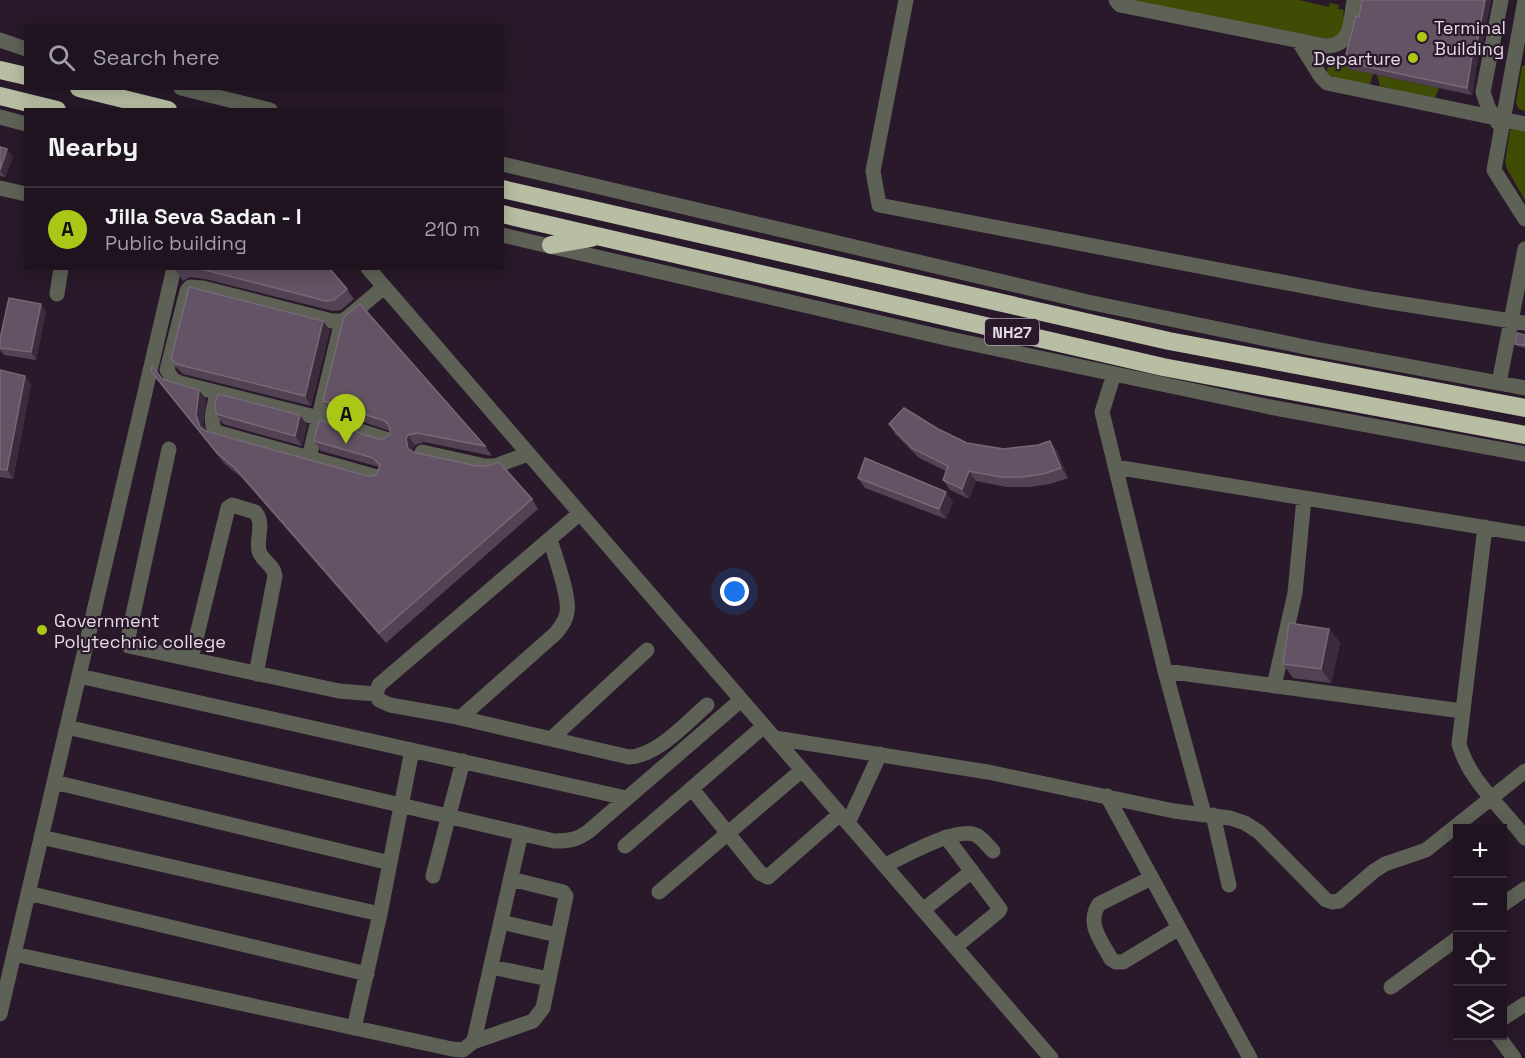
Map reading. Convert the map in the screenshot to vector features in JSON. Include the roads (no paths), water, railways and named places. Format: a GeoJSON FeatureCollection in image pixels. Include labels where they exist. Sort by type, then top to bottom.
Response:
{"type":"FeatureCollection","features":[{"type":"Feature","properties":{"kind":"highway"},"geometry":{"type":"LineString","coordinates":[[0,70],[24,76]]}},
{"type":"Feature","properties":{"kind":"highway"},"geometry":{"type":"LineString","coordinates":[[87,90],[160,108]]}},
{"type":"Feature","properties":{"kind":"highway"},"geometry":{"type":"LineString","coordinates":[[0,96],[49,108]]}},
{"type":"Feature","properties":{"kind":"highway","name":"NH27"},"geometry":{"type":"LineString","coordinates":[[504,189],[1169,341],[1525,408]]}},
{"type":"Feature","properties":{"kind":"highway","name":"NH27"},"geometry":{"type":"LineString","coordinates":[[504,214],[1163,367],[1525,435]]}},
{"type":"Feature","properties":{"kind":"highway"},"geometry":{"type":"LineString","coordinates":[[551,245],[599,237]]}},
{"type":"Feature","properties":{"kind":"street"},"geometry":{"type":"LineString","coordinates":[[906,0],[873,171],[879,205],[1371,299],[1518,322]]}},
{"type":"Feature","properties":{"kind":"street"},"geometry":{"type":"LineString","coordinates":[[1116,0],[1119,5],[1326,46],[1338,46],[1344,41],[1348,33],[1354,0]]}},
{"type":"Feature","properties":{"kind":"street"},"geometry":{"type":"LineString","coordinates":[[1500,122],[1488,107],[1483,92],[1501,0]]}},
{"type":"Feature","properties":{"kind":"street"},"geometry":{"type":"LineString","coordinates":[[1525,0],[1500,122],[1494,170],[1525,219]]}},
{"type":"Feature","properties":{"kind":"street"},"geometry":{"type":"LineString","coordinates":[[0,40],[24,48]]}},
{"type":"Feature","properties":{"kind":"street"},"geometry":{"type":"LineString","coordinates":[[1299,42],[1327,83],[1500,122],[1525,124]]}},
{"type":"Feature","properties":{"kind":"street"},"geometry":{"type":"LineString","coordinates":[[189,90],[262,108]]}},
{"type":"Feature","properties":{"kind":"street"},"geometry":{"type":"LineString","coordinates":[[0,117],[24,123]]}},
{"type":"Feature","properties":{"kind":"street"},"geometry":{"type":"LineString","coordinates":[[504,164],[1088,302],[1310,348],[1525,388]]}},
{"type":"Feature","properties":{"kind":"street"},"geometry":{"type":"LineString","coordinates":[[0,188],[24,194]]}},
{"type":"Feature","properties":{"kind":"street"},"geometry":{"type":"LineString","coordinates":[[504,235],[950,339],[1270,407],[1525,454]]}},
{"type":"Feature","properties":{"kind":"street"},"geometry":{"type":"LineString","coordinates":[[1499,383],[1518,322],[1525,249]]}},
{"type":"Feature","properties":{"kind":"street"},"geometry":{"type":"LineString","coordinates":[[57,294],[61,270]]}},
{"type":"Feature","properties":{"kind":"street"},"geometry":{"type":"LineString","coordinates":[[0,1014],[174,270]]}},
{"type":"Feature","properties":{"kind":"street"},"geometry":{"type":"LineString","coordinates":[[309,458],[342,321],[379,276],[528,454],[1051,1058]]}},
{"type":"Feature","properties":{"kind":"street"},"geometry":{"type":"LineString","coordinates":[[342,321],[332,321],[203,288],[190,287],[167,370],[173,380],[319,418],[388,440]]}},
{"type":"Feature","properties":{"kind":"street"},"geometry":{"type":"LineString","coordinates":[[1114,374],[1102,412],[1165,671],[1229,885]]}},
{"type":"Feature","properties":{"kind":"street"},"geometry":{"type":"LineString","coordinates":[[217,393],[212,421],[216,432],[377,477]]}},
{"type":"Feature","properties":{"kind":"street"},"geometry":{"type":"LineString","coordinates":[[169,449],[128,638],[129,645],[339,691],[376,694]]}},
{"type":"Feature","properties":{"kind":"street"},"geometry":{"type":"LineString","coordinates":[[422,452],[485,466],[495,466],[528,454]]}},
{"type":"Feature","properties":{"kind":"street"},"geometry":{"type":"LineString","coordinates":[[1115,467],[1525,534]]}},
{"type":"Feature","properties":{"kind":"street"},"geometry":{"type":"LineString","coordinates":[[1274,686],[1295,593],[1304,498]]}},
{"type":"Feature","properties":{"kind":"street"},"geometry":{"type":"LineString","coordinates":[[191,659],[228,508],[232,505],[258,515],[260,520],[259,550],[272,566],[275,576],[256,674]]}},
{"type":"Feature","properties":{"kind":"street"},"geometry":{"type":"LineString","coordinates":[[376,694],[380,685],[580,513]]}},
{"type":"Feature","properties":{"kind":"street"},"geometry":{"type":"LineString","coordinates":[[1485,527],[1459,744],[1463,760],[1473,775],[1525,838]]}},
{"type":"Feature","properties":{"kind":"street"},"geometry":{"type":"LineString","coordinates":[[460,718],[556,633],[564,623],[568,610],[566,596],[550,539]]}},
{"type":"Feature","properties":{"kind":"street"},"geometry":{"type":"LineString","coordinates":[[551,739],[647,651]]}},
{"type":"Feature","properties":{"kind":"street"},"geometry":{"type":"LineString","coordinates":[[1165,671],[1462,711]]}},
{"type":"Feature","properties":{"kind":"street"},"geometry":{"type":"LineString","coordinates":[[79,676],[626,798]]}},
{"type":"Feature","properties":{"kind":"street"},"geometry":{"type":"LineString","coordinates":[[376,694],[379,700],[390,705],[460,718],[629,757],[640,757],[652,752],[707,705]]}},
{"type":"Feature","properties":{"kind":"street"},"geometry":{"type":"LineString","coordinates":[[67,727],[554,841],[577,840],[741,700]]}},
{"type":"Feature","properties":{"kind":"street"},"geometry":{"type":"LineString","coordinates":[[625,846],[764,726]]}},
{"type":"Feature","properties":{"kind":"street"},"geometry":{"type":"LineString","coordinates":[[775,738],[988,772],[1174,811],[1230,818],[1245,823],[1259,832],[1326,900],[1332,902],[1344,899],[1374,871],[1385,864],[1426,850],[1525,771]]}},
{"type":"Feature","properties":{"kind":"street"},"geometry":{"type":"LineString","coordinates":[[354,1028],[380,914],[412,750]]}},
{"type":"Feature","properties":{"kind":"street"},"geometry":{"type":"LineString","coordinates":[[692,789],[760,873],[768,877],[844,819],[880,754]]}},
{"type":"Feature","properties":{"kind":"street"},"geometry":{"type":"LineString","coordinates":[[433,876],[463,761]]}},
{"type":"Feature","properties":{"kind":"street"},"geometry":{"type":"LineString","coordinates":[[658,892],[802,770]]}},
{"type":"Feature","properties":{"kind":"street"},"geometry":{"type":"LineString","coordinates":[[54,782],[390,863]]}},
{"type":"Feature","properties":{"kind":"street"},"geometry":{"type":"LineString","coordinates":[[1107,796],[1250,1058]]}},
{"type":"Feature","properties":{"kind":"street"},"geometry":{"type":"LineString","coordinates":[[473,1042],[521,833]]}},
{"type":"Feature","properties":{"kind":"street"},"geometry":{"type":"LineString","coordinates":[[885,866],[946,837],[963,833],[977,836],[993,851]]}},
{"type":"Feature","properties":{"kind":"street"},"geometry":{"type":"LineString","coordinates":[[41,837],[380,914]]}},
{"type":"Feature","properties":{"kind":"street"},"geometry":{"type":"LineString","coordinates":[[946,837],[1000,909],[955,947]]}},
{"type":"Feature","properties":{"kind":"street"},"geometry":{"type":"LineString","coordinates":[[924,910],[972,871]]}},
{"type":"Feature","properties":{"kind":"street"},"geometry":{"type":"LineString","coordinates":[[1151,878],[1099,904],[1094,912],[1092,922],[1111,959],[1123,962],[1179,928]]}},
{"type":"Feature","properties":{"kind":"street"},"geometry":{"type":"LineString","coordinates":[[14,954],[463,1050],[473,1042],[533,1021],[543,1008],[565,894],[511,879]]}},
{"type":"Feature","properties":{"kind":"street"},"geometry":{"type":"LineString","coordinates":[[1507,902],[1525,889]]}},
{"type":"Feature","properties":{"kind":"street"},"geometry":{"type":"LineString","coordinates":[[28,893],[367,974]]}},
{"type":"Feature","properties":{"kind":"street"},"geometry":{"type":"LineString","coordinates":[[501,922],[557,935]]}},
{"type":"Feature","properties":{"kind":"street"},"geometry":{"type":"LineString","coordinates":[[1391,987],[1453,942]]}},
{"type":"Feature","properties":{"kind":"street"},"geometry":{"type":"LineString","coordinates":[[491,967],[549,979]]}},
{"type":"Feature","properties":{"kind":"street"},"geometry":{"type":"LineString","coordinates":[[1507,1016],[1525,1004]]}},
{"type":"Feature","properties":{"kind":"street"},"geometry":{"type":"LineString","coordinates":[[1501,1040],[1514,1058]]}},
{"type":"Feature","properties":{"kind":"place","name":"Terminal Building"},"geometry":{"type":"Point","coordinates":[1422,37]}},
{"type":"Feature","properties":{"kind":"place","name":"Departure"},"geometry":{"type":"Point","coordinates":[1413,58]}},
{"type":"Feature","properties":{"kind":"place","name":"Jilla Seva Sadan - I"},"geometry":{"type":"Point","coordinates":[346,444]}},
{"type":"Feature","properties":{"kind":"place","name":"Government Polytechnic college"},"geometry":{"type":"Point","coordinates":[42,630]}}]}
